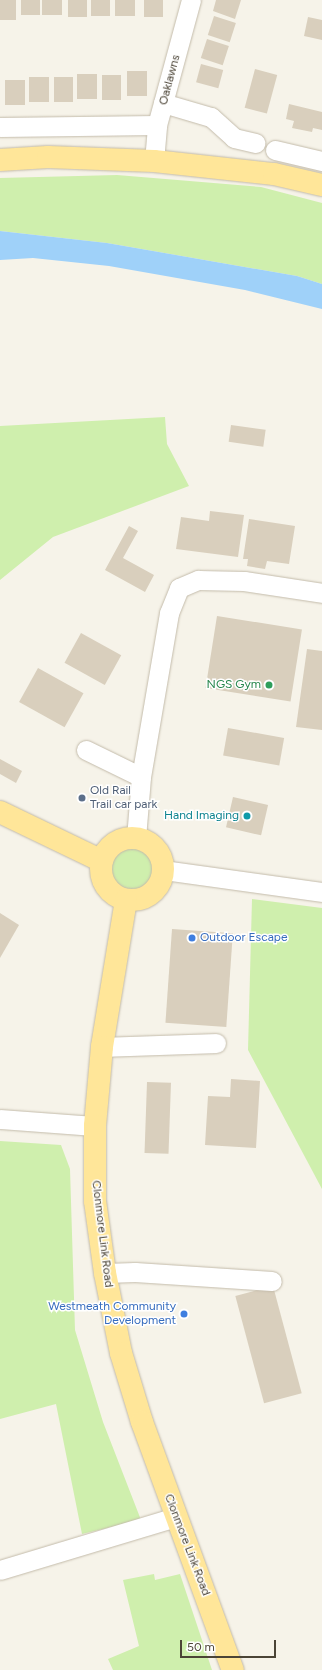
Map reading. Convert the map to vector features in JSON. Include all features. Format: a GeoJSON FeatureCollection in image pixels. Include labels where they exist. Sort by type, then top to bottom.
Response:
{"type":"FeatureCollection","features":[{"type":"Feature","properties":{"kind":"main road"},"geometry":{"type":"LineString","coordinates":[[0,160],[48,157],[154,161],[274,174],[322,185]]}},
{"type":"Feature","properties":{"kind":"main road"},"geometry":{"type":"LineString","coordinates":[[0,812],[102,861]]}},
{"type":"Feature","properties":{"kind":"main road"},"geometry":{"type":"LineString","coordinates":[[127,838],[136,838],[145,841],[158,853],[163,870],[161,880],[151,893],[137,900],[126,900],[108,890],[101,871],[102,861],[111,846],[127,838]]}},
{"type":"Feature","properties":{"kind":"main road","name":"Clonmore Link Road"},"geometry":{"type":"LineString","coordinates":[[126,900],[102,1047],[95,1126],[95,1201],[105,1273],[121,1353],[142,1422],[233,1670]]}},
{"type":"Feature","properties":{"kind":"street","name":"Oaklawns"},"geometry":{"type":"LineString","coordinates":[[154,161],[157,125],[191,0]]}},
{"type":"Feature","properties":{"kind":"street"},"geometry":{"type":"LineString","coordinates":[[163,103],[211,117],[234,138],[255,143]]}},
{"type":"Feature","properties":{"kind":"street"},"geometry":{"type":"LineString","coordinates":[[0,127],[157,125]]}},
{"type":"Feature","properties":{"kind":"street"},"geometry":{"type":"LineString","coordinates":[[275,150],[322,161]]}},
{"type":"Feature","properties":{"kind":"street"},"geometry":{"type":"LineString","coordinates":[[136,838],[141,776],[169,613],[179,588],[198,580],[244,581],[322,593]]}},
{"type":"Feature","properties":{"kind":"street"},"geometry":{"type":"LineString","coordinates":[[86,750],[141,776]]}},
{"type":"Feature","properties":{"kind":"street"},"geometry":{"type":"LineString","coordinates":[[163,870],[322,892]]}},
{"type":"Feature","properties":{"kind":"street"},"geometry":{"type":"LineString","coordinates":[[102,1047],[216,1043]]}},
{"type":"Feature","properties":{"kind":"street"},"geometry":{"type":"LineString","coordinates":[[0,1118],[95,1126]]}},
{"type":"Feature","properties":{"kind":"street"},"geometry":{"type":"LineString","coordinates":[[105,1273],[135,1272],[272,1281]]}},
{"type":"Feature","properties":{"kind":"street"},"geometry":{"type":"LineString","coordinates":[[0,1570],[176,1517]]}},
{"type":"Feature","properties":{"kind":"green space"},"geometry":{"type":"Polygon","coordinates":[[[117,175],[261,187],[322,203],[322,284],[297,276],[107,243],[0,231],[0,178],[117,175]]]}},
{"type":"Feature","properties":{"kind":"green space"},"geometry":{"type":"Polygon","coordinates":[[[165,417],[167,444],[189,486],[53,537],[0,580],[0,426],[165,417]]]}},
{"type":"Feature","properties":{"kind":"green space"},"geometry":{"type":"Polygon","coordinates":[[[131,845],[140,847],[148,852],[153,860],[155,869],[153,878],[148,886],[140,891],[131,893],[122,891],[114,886],[109,878],[107,869],[109,860],[114,852],[122,847],[131,845]]]}},
{"type":"Feature","properties":{"kind":"green space"},"geometry":{"type":"Polygon","coordinates":[[[252,899],[322,908],[322,1189],[248,1050],[252,899]]]}},
{"type":"Feature","properties":{"kind":"green space"},"geometry":{"type":"Polygon","coordinates":[[[0,1141],[61,1145],[70,1169],[75,1330],[103,1422],[141,1520],[82,1534],[56,1404],[0,1419],[0,1141]]]}},
{"type":"Feature","properties":{"kind":"green space"},"geometry":{"type":"Polygon","coordinates":[[[154,1574],[155,1580],[180,1574],[212,1670],[113,1670],[108,1659],[139,1646],[123,1580],[154,1574]]]}},
{"type":"Feature","properties":{"kind":"water"},"geometry":{"type":"Polygon","coordinates":[[[0,231],[107,243],[297,276],[322,284],[322,309],[245,290],[109,266],[33,258],[0,260],[0,231]]]}},
{"type":"Feature","properties":{"kind":"building"},"geometry":{"type":"Polygon","coordinates":[[[0,0],[16,0],[16,20],[0,20],[0,0]]]}},
{"type":"Feature","properties":{"kind":"building"},"geometry":{"type":"Polygon","coordinates":[[[21,0],[40,0],[40,15],[21,15],[21,0]]]}},
{"type":"Feature","properties":{"kind":"building"},"geometry":{"type":"Polygon","coordinates":[[[42,0],[62,0],[62,15],[42,15],[42,0]]]}},
{"type":"Feature","properties":{"kind":"building"},"geometry":{"type":"Polygon","coordinates":[[[68,0],[87,0],[87,17],[68,17],[68,0]]]}},
{"type":"Feature","properties":{"kind":"building"},"geometry":{"type":"Polygon","coordinates":[[[91,0],[110,0],[110,16],[91,16],[91,0]]]}},
{"type":"Feature","properties":{"kind":"building"},"geometry":{"type":"Polygon","coordinates":[[[115,0],[135,0],[135,16],[115,16],[115,0]]]}},
{"type":"Feature","properties":{"kind":"building"},"geometry":{"type":"Polygon","coordinates":[[[144,0],[163,0],[163,17],[144,17],[144,0]]]}},
{"type":"Feature","properties":{"kind":"building"},"geometry":{"type":"Polygon","coordinates":[[[216,0],[241,0],[235,19],[213,11],[216,0]]]}},
{"type":"Feature","properties":{"kind":"building"},"geometry":{"type":"Polygon","coordinates":[[[214,16],[236,23],[230,42],[208,35],[214,16]]]}},
{"type":"Feature","properties":{"kind":"building"},"geometry":{"type":"Polygon","coordinates":[[[308,17],[322,20],[322,40],[304,36],[308,17]]]}},
{"type":"Feature","properties":{"kind":"building"},"geometry":{"type":"Polygon","coordinates":[[[207,39],[229,46],[223,65],[201,58],[207,39]]]}},
{"type":"Feature","properties":{"kind":"building"},"geometry":{"type":"Polygon","coordinates":[[[201,64],[223,70],[218,88],[196,82],[201,64]]]}},
{"type":"Feature","properties":{"kind":"building"},"geometry":{"type":"Polygon","coordinates":[[[255,69],[277,75],[267,114],[245,108],[255,69]]]}},
{"type":"Feature","properties":{"kind":"building"},"geometry":{"type":"Polygon","coordinates":[[[127,71],[147,71],[147,96],[127,96],[127,71]]]}},
{"type":"Feature","properties":{"kind":"building"},"geometry":{"type":"Polygon","coordinates":[[[77,74],[97,74],[97,99],[77,99],[77,74]]]}},
{"type":"Feature","properties":{"kind":"building"},"geometry":{"type":"Polygon","coordinates":[[[102,75],[121,75],[121,100],[102,100],[102,75]]]}},
{"type":"Feature","properties":{"kind":"building"},"geometry":{"type":"Polygon","coordinates":[[[29,77],[49,77],[49,102],[29,102],[29,77]]]}},
{"type":"Feature","properties":{"kind":"building"},"geometry":{"type":"Polygon","coordinates":[[[54,77],[73,77],[73,102],[54,102],[54,77]]]}},
{"type":"Feature","properties":{"kind":"building"},"geometry":{"type":"Polygon","coordinates":[[[5,80],[25,80],[25,105],[5,105],[5,80]]]}},
{"type":"Feature","properties":{"kind":"building"},"geometry":{"type":"Polygon","coordinates":[[[289,104],[322,112],[322,130],[313,128],[312,132],[292,128],[294,121],[286,119],[289,104]]]}},
{"type":"Feature","properties":{"kind":"building"},"geometry":{"type":"Polygon","coordinates":[[[231,425],[266,430],[263,447],[229,442],[231,425]]]}},
{"type":"Feature","properties":{"kind":"building"},"geometry":{"type":"Polygon","coordinates":[[[210,511],[244,515],[238,557],[176,549],[181,517],[209,521],[210,511]]]}},
{"type":"Feature","properties":{"kind":"building"},"geometry":{"type":"Polygon","coordinates":[[[249,519],[295,526],[289,564],[267,561],[265,569],[247,566],[248,559],[243,559],[249,519]]]}},
{"type":"Feature","properties":{"kind":"building"},"geometry":{"type":"Polygon","coordinates":[[[129,526],[138,531],[123,558],[154,575],[145,592],[105,570],[129,526]]]}},
{"type":"Feature","properties":{"kind":"building"},"geometry":{"type":"Polygon","coordinates":[[[217,616],[302,629],[291,702],[206,688],[217,616]]]}},
{"type":"Feature","properties":{"kind":"building"},"geometry":{"type":"Polygon","coordinates":[[[81,633],[121,655],[105,685],[65,663],[81,633]]]}},
{"type":"Feature","properties":{"kind":"building"},"geometry":{"type":"Polygon","coordinates":[[[307,649],[322,651],[322,730],[296,727],[307,649]]]}},
{"type":"Feature","properties":{"kind":"building"},"geometry":{"type":"Polygon","coordinates":[[[38,668],[83,693],[65,727],[19,702],[38,668]]]}},
{"type":"Feature","properties":{"kind":"building"},"geometry":{"type":"Polygon","coordinates":[[[228,728],[284,738],[279,765],[223,756],[228,728]]]}},
{"type":"Feature","properties":{"kind":"building"},"geometry":{"type":"Polygon","coordinates":[[[0,759],[22,771],[16,783],[0,774],[0,759]]]}},
{"type":"Feature","properties":{"kind":"building","name":"Hand Imaging"},"geometry":{"type":"Polygon","coordinates":[[[233,797],[268,805],[261,835],[226,827],[233,797]]]}},
{"type":"Feature","properties":{"kind":"building"},"geometry":{"type":"Polygon","coordinates":[[[0,913],[19,925],[0,958],[0,913]]]}},
{"type":"Feature","properties":{"kind":"building"},"geometry":{"type":"Polygon","coordinates":[[[172,929],[233,933],[226,1027],[165,1023],[172,929]]]}},
{"type":"Feature","properties":{"kind":"building"},"geometry":{"type":"Polygon","coordinates":[[[231,1079],[260,1081],[256,1148],[205,1145],[208,1096],[230,1097],[231,1079]]]}},
{"type":"Feature","properties":{"kind":"building"},"geometry":{"type":"Polygon","coordinates":[[[147,1082],[171,1083],[169,1154],[145,1153],[147,1082]]]}},
{"type":"Feature","properties":{"kind":"building"},"geometry":{"type":"Polygon","coordinates":[[[273,1286],[302,1393],[264,1403],[235,1296],[273,1286]]]}},
{"type":"Feature","properties":{"kind":"place","name":"NGS Gym"},"geometry":{"type":"Point","coordinates":[269,685]}},
{"type":"Feature","properties":{"kind":"place","name":"Old Rail Trail car park"},"geometry":{"type":"Point","coordinates":[82,798]}},
{"type":"Feature","properties":{"kind":"place","name":"Hand Imaging"},"geometry":{"type":"Point","coordinates":[247,816]}},
{"type":"Feature","properties":{"kind":"place","name":"Outdoor Escape"},"geometry":{"type":"Point","coordinates":[192,938]}},
{"type":"Feature","properties":{"kind":"place","name":"Westmeath Community Development"},"geometry":{"type":"Point","coordinates":[184,1314]}}]}
